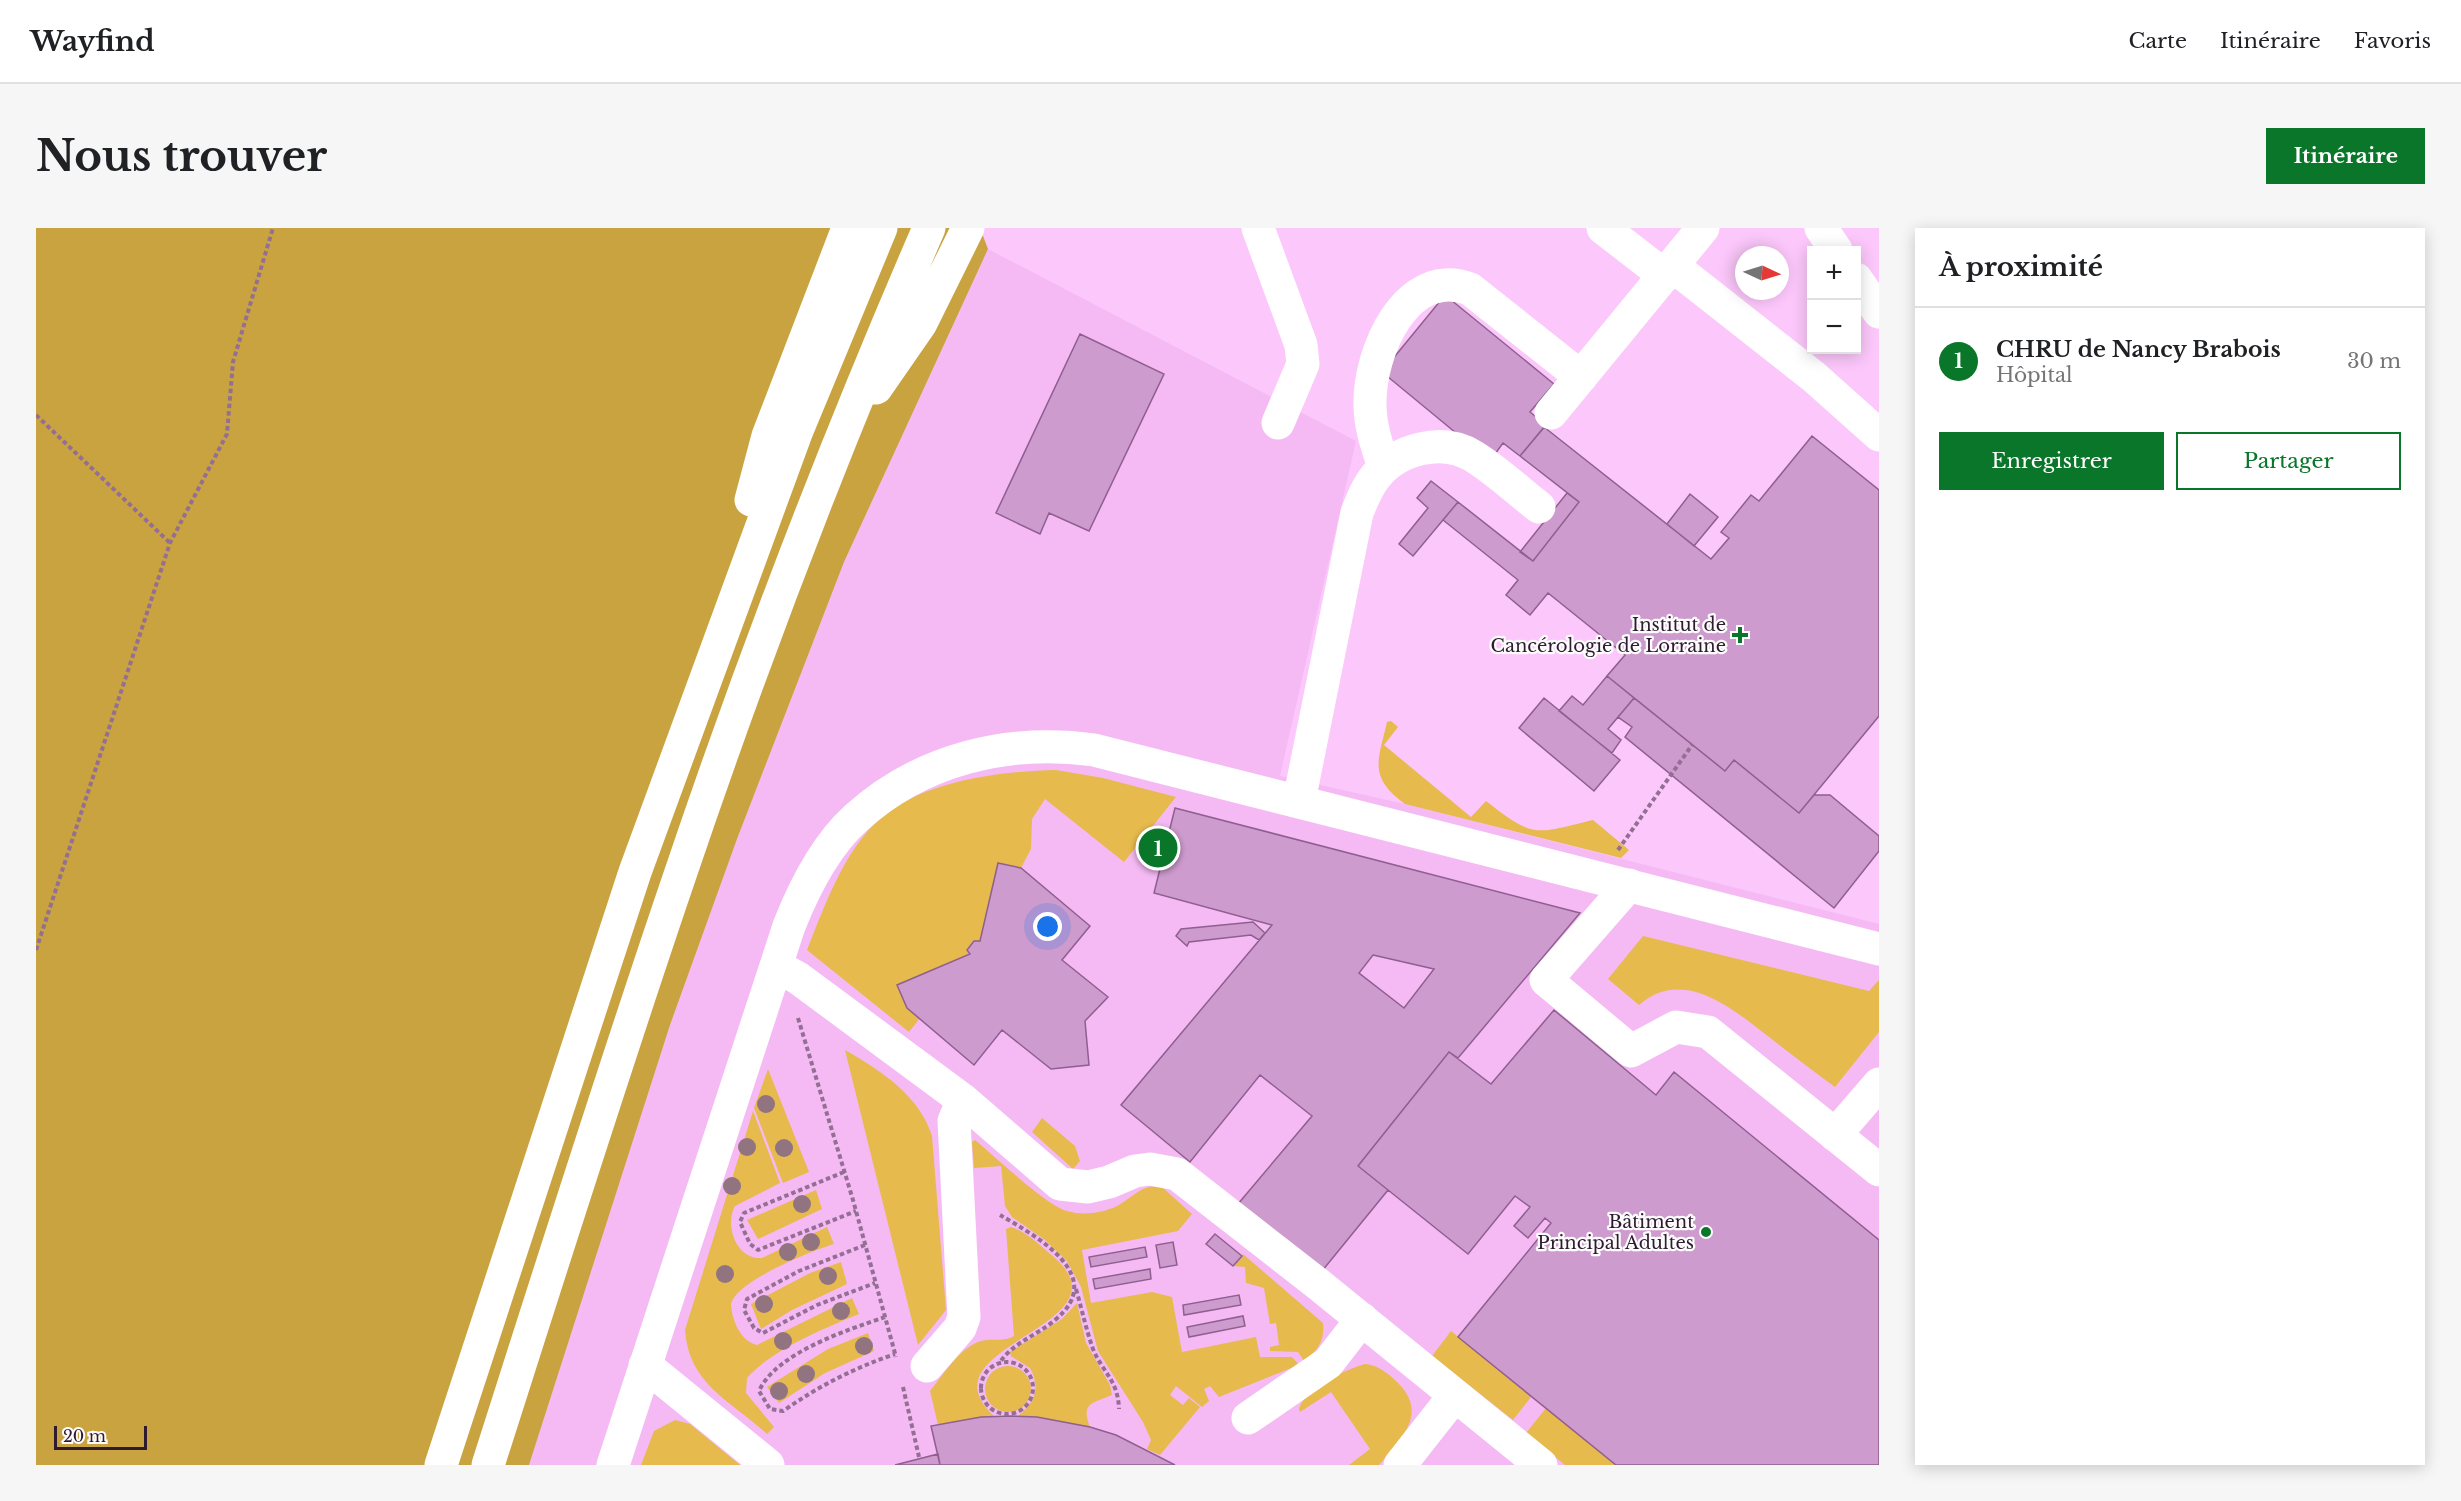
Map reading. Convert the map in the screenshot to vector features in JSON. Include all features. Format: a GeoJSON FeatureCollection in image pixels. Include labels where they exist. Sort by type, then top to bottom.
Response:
{"type":"FeatureCollection","features":[{"type":"Feature","properties":{"kind":"main road"},"geometry":{"type":"LineString","coordinates":[[689,721],[768,436],[848,228]]}},
{"type":"Feature","properties":{"kind":"main road"},"geometry":{"type":"LineString","coordinates":[[441,1465],[635,872],[796,433],[881,228]]}},
{"type":"Feature","properties":{"kind":"main road"},"geometry":{"type":"LineString","coordinates":[[488,1465],[680,875],[729,734],[839,441],[929,228]]}},
{"type":"Feature","properties":{"kind":"main road"},"geometry":{"type":"LineString","coordinates":[[839,441],[921,323],[968,228]]}},
{"type":"Feature","properties":{"kind":"main road"},"geometry":{"type":"LineString","coordinates":[[1258,228],[1301,345],[1303,364],[1278,423]]}},
{"type":"Feature","properties":{"kind":"main road"},"geometry":{"type":"LineString","coordinates":[[1603,228],[1669,271],[1814,377],[1879,435]]}},
{"type":"Feature","properties":{"kind":"main road"},"geometry":{"type":"LineString","coordinates":[[1551,413],[1702,228]]}},
{"type":"Feature","properties":{"kind":"main road"},"geometry":{"type":"LineString","coordinates":[[1821,228],[1833,246]]}},
{"type":"Feature","properties":{"kind":"main road"},"geometry":{"type":"LineString","coordinates":[[1384,466],[1372,431],[1372,375],[1392,325],[1422,290],[1454,283],[1470,289],[1581,377]]}},
{"type":"Feature","properties":{"kind":"main road"},"geometry":{"type":"LineString","coordinates":[[1861,285],[1879,312]]}},
{"type":"Feature","properties":{"kind":"main road"},"geometry":{"type":"LineString","coordinates":[[1299,801],[1357,513],[1374,478],[1384,466],[1419,449],[1437,446],[1455,449],[1471,455],[1539,507]]}},
{"type":"Feature","properties":{"kind":"main road"},"geometry":{"type":"LineString","coordinates":[[613,1465],[645,1365],[787,972],[803,891],[825,857],[855,819],[908,779],[955,760],[1008,747],[1057,744],[1127,757],[1879,949]]}},
{"type":"Feature","properties":{"kind":"main road"},"geometry":{"type":"LineString","coordinates":[[1629,885],[1546,980],[1631,1051],[1676,1027],[1708,1032],[1879,1170]]}},
{"type":"Feature","properties":{"kind":"main road"},"geometry":{"type":"LineString","coordinates":[[787,972],[963,1100],[1060,1184],[1088,1187],[1150,1168],[1177,1174],[1362,1319],[1541,1465]]}},
{"type":"Feature","properties":{"kind":"main road"},"geometry":{"type":"LineString","coordinates":[[1835,1135],[1879,1084]]}},
{"type":"Feature","properties":{"kind":"main road"},"geometry":{"type":"LineString","coordinates":[[908,1369],[960,1328],[964,1317],[954,1121],[963,1100]]}},
{"type":"Feature","properties":{"kind":"main road"},"geometry":{"type":"LineString","coordinates":[[1248,1418],[1328,1363],[1362,1319]]}},
{"type":"Feature","properties":{"kind":"main road"},"geometry":{"type":"LineString","coordinates":[[645,1365],[768,1465]]}},
{"type":"Feature","properties":{"kind":"main road"},"geometry":{"type":"LineString","coordinates":[[1400,1465],[1455,1395]]}},
{"type":"Feature","properties":{"kind":"path"},"geometry":{"type":"LineString","coordinates":[[36,950],[170,543],[227,434],[233,362],[273,228]]}},
{"type":"Feature","properties":{"kind":"path"},"geometry":{"type":"LineString","coordinates":[[36,415],[170,543]]}},
{"type":"Feature","properties":{"kind":"path"},"geometry":{"type":"LineString","coordinates":[[1616,853],[1692,745]]}},
{"type":"Feature","properties":{"kind":"path"},"geometry":{"type":"LineString","coordinates":[[787,972],[797,1016],[895,1354],[908,1369],[920,1457]]}},
{"type":"Feature","properties":{"kind":"path"},"geometry":{"type":"LineString","coordinates":[[844,1172],[744,1213],[740,1222],[750,1244],[758,1250],[855,1211]]}},
{"type":"Feature","properties":{"kind":"path"},"geometry":{"type":"LineString","coordinates":[[1000,1215],[1045,1244],[1061,1258],[1071,1272],[1084,1327],[1095,1353],[1115,1384],[1119,1409]]}},
{"type":"Feature","properties":{"kind":"path"},"geometry":{"type":"LineString","coordinates":[[865,1245],[789,1276],[747,1299],[744,1310],[754,1328],[763,1333],[817,1305],[875,1283]]}},
{"type":"Feature","properties":{"kind":"path"},"geometry":{"type":"LineString","coordinates":[[1000,1362],[1018,1363],[1030,1376],[1033,1393],[1024,1408],[1016,1412],[999,1413],[992,1409],[982,1396],[982,1378],[992,1365],[1000,1362],[1008,1351],[1060,1315],[1074,1297],[1075,1286]]}},
{"type":"Feature","properties":{"kind":"path"},"geometry":{"type":"LineString","coordinates":[[885,1317],[844,1331],[798,1354],[765,1377],[759,1391],[770,1409],[783,1411],[856,1367],[895,1354]]}},
{"type":"Feature","properties":{"kind":"shaded area"},"geometry":{"type":"Polygon","coordinates":[[[36,228],[980,228],[988,249],[844,562],[737,839],[670,1025],[529,1465],[36,1465],[36,228]]]}},
{"type":"Feature","properties":{"kind":"shaded area"},"geometry":{"type":"Polygon","coordinates":[[[988,249],[1356,441],[1280,776],[1405,804],[1879,924],[1879,1465],[529,1465],[670,1025],[737,839],[844,562],[988,249]]]}},
{"type":"Feature","properties":{"kind":"shaded area"},"geometry":{"type":"Polygon","coordinates":[[[1391,721],[1398,727],[1384,745],[1471,817],[1486,801],[1515,822],[1536,830],[1558,828],[1593,820],[1629,850],[1621,858],[1405,804],[1385,785],[1379,768],[1387,722],[1391,721]]]}},
{"type":"Feature","properties":{"kind":"shaded area"},"geometry":{"type":"Polygon","coordinates":[[[1056,770],[1103,778],[1176,797],[1124,862],[1045,799],[1032,819],[1031,849],[1021,868],[999,863],[980,941],[973,941],[967,950],[970,954],[897,985],[907,1008],[920,1018],[909,1032],[807,950],[837,879],[856,846],[881,818],[898,805],[918,795],[964,780],[1056,770]]]}},
{"type":"Feature","properties":{"kind":"shaded area"},"geometry":{"type":"Polygon","coordinates":[[[1643,936],[1869,991],[1879,980],[1879,1032],[1835,1087],[1740,1015],[1707,996],[1690,991],[1673,990],[1656,994],[1639,1005],[1608,979],[1643,936]]]}},
{"type":"Feature","properties":{"kind":"shaded area"},"geometry":{"type":"Polygon","coordinates":[[[845,1050],[885,1075],[908,1096],[918,1108],[932,1136],[946,1310],[918,1345],[845,1050]]]}},
{"type":"Feature","properties":{"kind":"shaded area"},"geometry":{"type":"Polygon","coordinates":[[[768,1069],[809,1172],[783,1183],[754,1108],[768,1069]]]}},
{"type":"Feature","properties":{"kind":"shaded area"},"geometry":{"type":"Polygon","coordinates":[[[753,1111],[780,1183],[735,1206],[731,1223],[735,1240],[746,1254],[762,1258],[827,1227],[834,1244],[776,1268],[746,1286],[736,1295],[731,1304],[738,1329],[746,1339],[757,1345],[852,1298],[859,1314],[784,1349],[747,1378],[746,1393],[774,1427],[767,1434],[726,1401],[703,1378],[694,1365],[688,1349],[685,1330],[753,1111]]]}},
{"type":"Feature","properties":{"kind":"shaded area"},"geometry":{"type":"Polygon","coordinates":[[[1042,1118],[1075,1146],[1080,1161],[1073,1169],[1032,1132],[1042,1118]]]}},
{"type":"Feature","properties":{"kind":"shaded area"},"geometry":{"type":"Polygon","coordinates":[[[975,1140],[1033,1190],[1057,1207],[1073,1213],[1093,1213],[1105,1210],[1117,1206],[1143,1189],[1162,1187],[1192,1214],[1178,1231],[1082,1250],[1091,1303],[1152,1292],[1172,1297],[1182,1352],[1256,1337],[1260,1357],[1292,1357],[1299,1365],[1219,1397],[1210,1386],[1204,1389],[1209,1401],[1202,1407],[1176,1386],[1170,1395],[1183,1405],[1189,1398],[1200,1407],[1160,1455],[1147,1449],[1151,1440],[1143,1422],[1098,1351],[1081,1287],[1067,1261],[1045,1240],[1012,1217],[1005,1206],[1001,1166],[974,1168],[972,1142],[975,1140]]]}},
{"type":"Feature","properties":{"kind":"shaded area"},"geometry":{"type":"Polygon","coordinates":[[[816,1190],[822,1209],[758,1239],[747,1220],[816,1190]]]}},
{"type":"Feature","properties":{"kind":"shaded area"},"geometry":{"type":"Polygon","coordinates":[[[1011,1227],[1029,1236],[1056,1259],[1071,1282],[1067,1302],[1049,1320],[1000,1353],[982,1372],[978,1392],[994,1416],[938,1425],[930,1391],[952,1362],[973,1344],[1014,1336],[1006,1229],[1011,1227]]]}},
{"type":"Feature","properties":{"kind":"shaded area"},"geometry":{"type":"Polygon","coordinates":[[[1243,1254],[1323,1323],[1320,1345],[1304,1361],[1298,1352],[1270,1351],[1270,1347],[1279,1345],[1276,1323],[1270,1324],[1264,1288],[1246,1283],[1245,1267],[1233,1266],[1243,1254]]]}},
{"type":"Feature","properties":{"kind":"shaded area"},"geometry":{"type":"Polygon","coordinates":[[[841,1262],[847,1284],[792,1310],[761,1329],[751,1304],[810,1273],[841,1262]]]}},
{"type":"Feature","properties":{"kind":"shaded area"},"geometry":{"type":"Polygon","coordinates":[[[1077,1303],[1086,1343],[1110,1385],[1112,1395],[1094,1402],[1088,1408],[1087,1419],[1090,1427],[1018,1416],[1029,1406],[1036,1389],[1030,1368],[1011,1356],[1010,1352],[1062,1319],[1077,1303]]]}},
{"type":"Feature","properties":{"kind":"shaded area"},"geometry":{"type":"Polygon","coordinates":[[[1451,1331],[1531,1397],[1513,1420],[1432,1356],[1451,1331]]]}},
{"type":"Feature","properties":{"kind":"shaded area"},"geometry":{"type":"Polygon","coordinates":[[[868,1333],[874,1351],[825,1373],[779,1403],[767,1387],[828,1349],[868,1333]]]}},
{"type":"Feature","properties":{"kind":"shaded area"},"geometry":{"type":"Polygon","coordinates":[[[1365,1364],[1379,1368],[1397,1382],[1407,1394],[1411,1405],[1411,1415],[1403,1436],[1379,1465],[1349,1465],[1370,1449],[1331,1392],[1300,1412],[1299,1409],[1303,1401],[1317,1387],[1337,1375],[1365,1364]]]}},
{"type":"Feature","properties":{"kind":"shaded area"},"geometry":{"type":"Polygon","coordinates":[[[1008,1366],[1024,1373],[1031,1389],[1024,1405],[1008,1412],[992,1405],[985,1389],[992,1373],[1008,1366]]]}},
{"type":"Feature","properties":{"kind":"shaded area"},"geometry":{"type":"Polygon","coordinates":[[[1546,1408],[1616,1465],[1565,1465],[1526,1433],[1546,1408]]]}},
{"type":"Feature","properties":{"kind":"shaded area"},"geometry":{"type":"Polygon","coordinates":[[[675,1420],[690,1424],[740,1465],[641,1465],[654,1431],[675,1420]]]}},
{"type":"Feature","properties":{"kind":"building"},"geometry":{"type":"Polygon","coordinates":[[[1445,295],[1554,384],[1530,412],[1546,425],[1520,456],[1503,443],[1490,461],[1382,372],[1445,295]]]}},
{"type":"Feature","properties":{"kind":"building"},"geometry":{"type":"Polygon","coordinates":[[[1080,334],[1164,374],[1089,531],[1049,513],[1040,534],[996,513],[1080,334]]]}},
{"type":"Feature","properties":{"kind":"building","name":"Institut de Cancérologie de Lorraine"},"geometry":{"type":"Polygon","coordinates":[[[1544,427],[1711,559],[1729,538],[1721,532],[1751,495],[1759,501],[1812,436],[1879,490],[1879,716],[1799,813],[1734,760],[1725,771],[1607,676],[1625,655],[1548,593],[1530,615],[1506,595],[1518,580],[1443,520],[1458,502],[1533,561],[1579,502],[1520,456],[1544,427]]]}},
{"type":"Feature","properties":{"kind":"building"},"geometry":{"type":"Polygon","coordinates":[[[1431,481],[1458,502],[1413,556],[1399,544],[1428,508],[1417,498],[1431,481]]]}},
{"type":"Feature","properties":{"kind":"building"},"geometry":{"type":"Polygon","coordinates":[[[1567,493],[1579,502],[1533,561],[1520,552],[1567,493]]]}},
{"type":"Feature","properties":{"kind":"building"},"geometry":{"type":"Polygon","coordinates":[[[1690,494],[1718,517],[1694,546],[1667,524],[1690,494]]]}},
{"type":"Feature","properties":{"kind":"building"},"geometry":{"type":"Polygon","coordinates":[[[1607,676],[1634,698],[1608,729],[1621,740],[1612,753],[1559,711],[1572,696],[1583,705],[1607,676]]]}},
{"type":"Feature","properties":{"kind":"building"},"geometry":{"type":"Polygon","coordinates":[[[1544,698],[1620,760],[1594,791],[1519,728],[1544,698]]]}},
{"type":"Feature","properties":{"kind":"building"},"geometry":{"type":"Polygon","coordinates":[[[1634,698],[1725,771],[1734,760],[1799,813],[1814,795],[1830,795],[1879,836],[1879,851],[1834,908],[1625,737],[1632,727],[1618,717],[1634,698]]]}},
{"type":"Feature","properties":{"kind":"building"},"geometry":{"type":"Polygon","coordinates":[[[1175,808],[1580,913],[1458,1058],[1449,1052],[1358,1166],[1388,1190],[1322,1271],[1238,1204],[1312,1116],[1260,1075],[1190,1162],[1121,1105],[1272,925],[1154,893],[1175,808]],[[1373,955],[1359,973],[1404,1008],[1434,969],[1373,955]]]}},
{"type":"Feature","properties":{"kind":"building"},"geometry":{"type":"Polygon","coordinates":[[[998,863],[1021,868],[1090,926],[1062,960],[1108,997],[1085,1021],[1089,1065],[1051,1069],[1002,1030],[974,1065],[907,1008],[897,985],[970,954],[967,950],[974,941],[980,941],[998,863]]]}},
{"type":"Feature","properties":{"kind":"building"},"geometry":{"type":"Polygon","coordinates":[[[1253,922],[1265,933],[1259,940],[1251,935],[1189,942],[1187,946],[1176,936],[1181,929],[1253,922]]]}},
{"type":"Feature","properties":{"kind":"building","name":"Bâtiment Principal Adultes"},"geometry":{"type":"Polygon","coordinates":[[[1554,1010],[1656,1095],[1674,1072],[1879,1240],[1879,1465],[1616,1465],[1458,1337],[1551,1223],[1545,1218],[1528,1238],[1514,1226],[1530,1207],[1515,1196],[1468,1254],[1358,1166],[1449,1052],[1491,1084],[1554,1010]]]}},
{"type":"Feature","properties":{"kind":"building"},"geometry":{"type":"Polygon","coordinates":[[[1215,1234],[1242,1256],[1233,1266],[1206,1244],[1215,1234]]]}},
{"type":"Feature","properties":{"kind":"building"},"geometry":{"type":"Polygon","coordinates":[[[1173,1242],[1177,1265],[1160,1268],[1156,1245],[1173,1242]]]}},
{"type":"Feature","properties":{"kind":"building"},"geometry":{"type":"Polygon","coordinates":[[[1145,1247],[1147,1257],[1091,1267],[1089,1257],[1145,1247]]]}},
{"type":"Feature","properties":{"kind":"building"},"geometry":{"type":"Polygon","coordinates":[[[1150,1269],[1151,1279],[1095,1289],[1093,1279],[1150,1269]]]}},
{"type":"Feature","properties":{"kind":"building"},"geometry":{"type":"Polygon","coordinates":[[[1239,1295],[1241,1305],[1184,1315],[1183,1305],[1239,1295]]]}},
{"type":"Feature","properties":{"kind":"building"},"geometry":{"type":"Polygon","coordinates":[[[1243,1316],[1245,1326],[1189,1337],[1187,1327],[1243,1316]]]}},
{"type":"Feature","properties":{"kind":"building"},"geometry":{"type":"Polygon","coordinates":[[[981,1417],[1037,1417],[1090,1427],[1116,1435],[1175,1465],[940,1465],[931,1426],[981,1417]]]}},
{"type":"Feature","properties":{"kind":"building"},"geometry":{"type":"Polygon","coordinates":[[[938,1454],[940,1465],[895,1465],[938,1454]]]}},
{"type":"Feature","properties":{"kind":"place","name":"Institut de Cancérologie de Lorraine"},"geometry":{"type":"Point","coordinates":[1740,635]}},
{"type":"Feature","properties":{"kind":"place","name":"CHRU de Nancy Brabois"},"geometry":{"type":"Point","coordinates":[1158,848]}},
{"type":"Feature","properties":{"kind":"place","name":"Bâtiment Principal Adultes"},"geometry":{"type":"Point","coordinates":[1706,1232]}}]}
